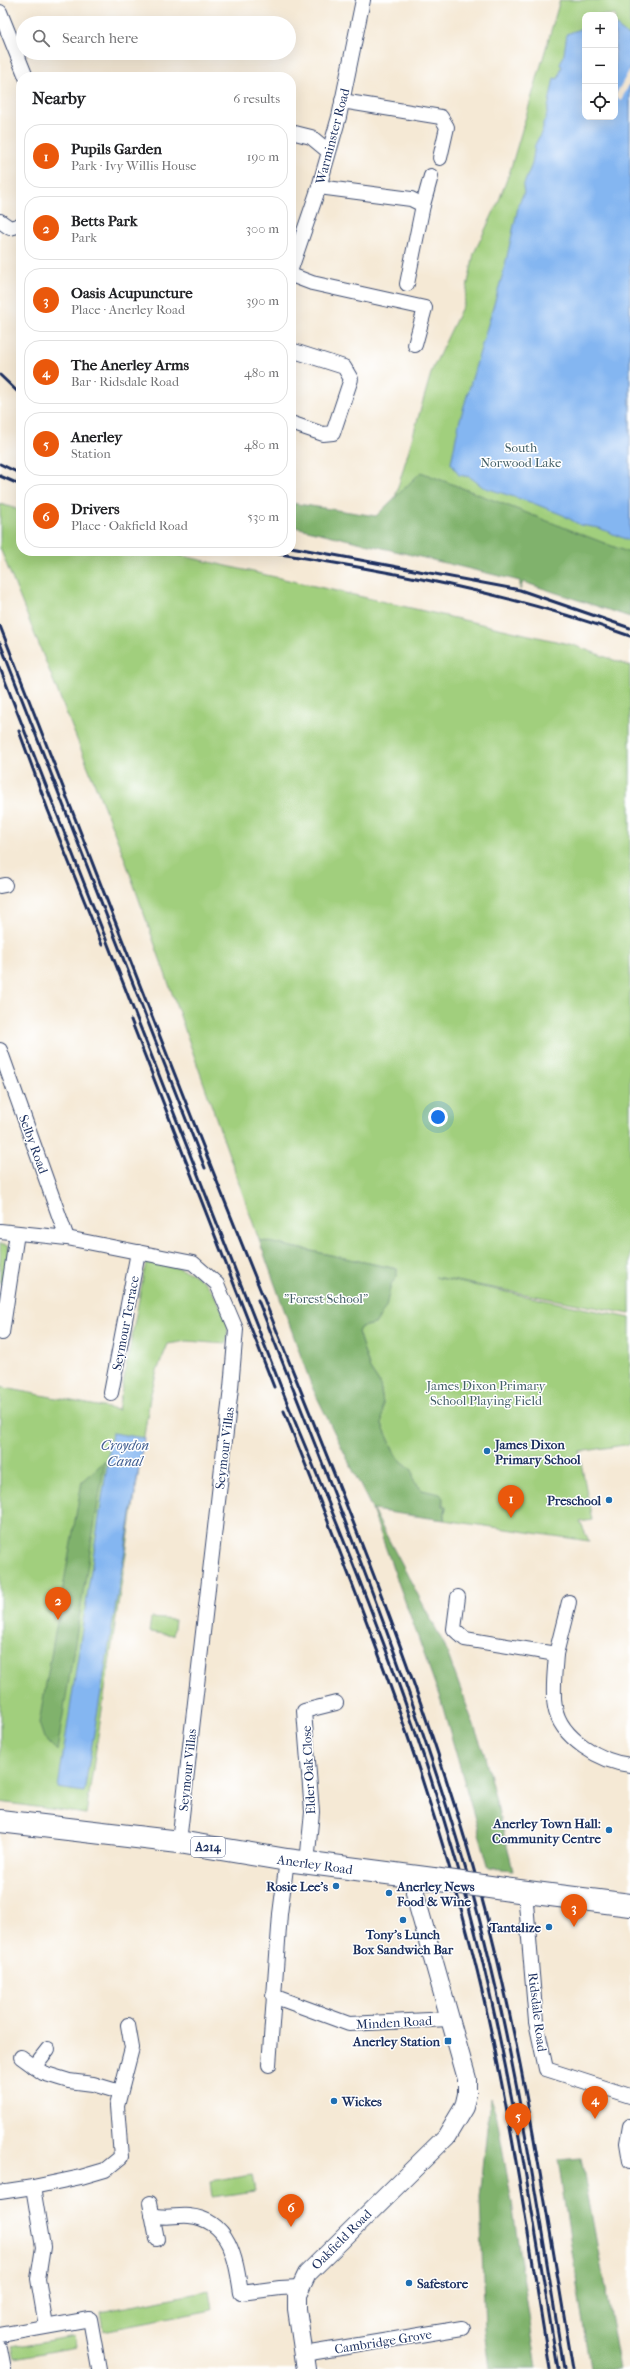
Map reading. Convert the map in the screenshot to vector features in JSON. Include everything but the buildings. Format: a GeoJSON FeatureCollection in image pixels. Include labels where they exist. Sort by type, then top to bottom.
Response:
{"type":"FeatureCollection","features":[{"type":"Feature","properties":{"kind":"main road","name":"Anerley Road"},"geometry":{"type":"LineString","coordinates":[[0,1821],[179,1842],[297,1861],[630,1905]]}},
{"type":"Feature","properties":{"kind":"street","name":"Warminster Road"},"geometry":{"type":"LineString","coordinates":[[296,254],[319,187],[342,100],[363,0]]}},
{"type":"Feature","properties":{"kind":"street"},"geometry":{"type":"LineString","coordinates":[[0,12],[16,52]]}},
{"type":"Feature","properties":{"kind":"street"},"geometry":{"type":"LineString","coordinates":[[19,60],[24,72]]}},
{"type":"Feature","properties":{"kind":"street"},"geometry":{"type":"LineString","coordinates":[[342,100],[441,117],[447,127],[440,158]]}},
{"type":"Feature","properties":{"kind":"street"},"geometry":{"type":"LineString","coordinates":[[296,133],[311,137],[328,151]]}},
{"type":"Feature","properties":{"kind":"street"},"geometry":{"type":"LineString","coordinates":[[407,284],[423,206],[431,176]]}},
{"type":"Feature","properties":{"kind":"street"},"geometry":{"type":"LineString","coordinates":[[319,187],[411,199],[423,206]]}},
{"type":"Feature","properties":{"kind":"street"},"geometry":{"type":"LineString","coordinates":[[0,221],[10,228],[16,226]]}},
{"type":"Feature","properties":{"kind":"street"},"geometry":{"type":"LineString","coordinates":[[296,277],[312,283],[426,308],[415,345]]}},
{"type":"Feature","properties":{"kind":"street"},"geometry":{"type":"LineString","coordinates":[[296,352],[344,367],[351,379],[333,433],[323,434],[296,425]]}},
{"type":"Feature","properties":{"kind":"street","name":"Selby Road"},"geometry":{"type":"LineString","coordinates":[[0,1050],[67,1238]]}},
{"type":"Feature","properties":{"kind":"street","name":"Seymour Villas"},"geometry":{"type":"LineString","coordinates":[[0,1232],[67,1238],[193,1263],[218,1284],[236,1328],[231,1388],[179,1842]]}},
{"type":"Feature","properties":{"kind":"street"},"geometry":{"type":"LineString","coordinates":[[5,1334],[17,1233]]}},
{"type":"Feature","properties":{"kind":"street","name":"Seymour Terrace"},"geometry":{"type":"LineString","coordinates":[[111,1393],[138,1252]]}},
{"type":"Feature","properties":{"kind":"street"},"geometry":{"type":"LineString","coordinates":[[458,1597],[454,1629],[465,1639],[556,1654]]}},
{"type":"Feature","properties":{"kind":"street"},"geometry":{"type":"LineString","coordinates":[[569,1602],[556,1654],[554,1706],[560,1723],[581,1745],[613,1763],[630,1765]]}},
{"type":"Feature","properties":{"kind":"street","name":"Elder Oak Close"},"geometry":{"type":"LineString","coordinates":[[297,1861],[312,1812],[304,1711],[336,1704]]}},
{"type":"Feature","properties":{"kind":"street"},"geometry":{"type":"LineString","coordinates":[[268,2065],[280,1914],[297,1861]]}},
{"type":"Feature","properties":{"kind":"street","name":"Oakfield Road"},"geometry":{"type":"LineString","coordinates":[[305,2362],[297,2309],[300,2288],[312,2268],[446,2137],[464,2107],[467,2094],[467,2078],[449,2019],[415,1892],[424,1878]]}},
{"type":"Feature","properties":{"kind":"street","name":"Ridsdale Road"},"geometry":{"type":"LineString","coordinates":[[518,1891],[536,2022],[546,2069],[630,2096]]}},
{"type":"Feature","properties":{"kind":"street","name":"Minden Road"},"geometry":{"type":"LineString","coordinates":[[273,1996],[349,2024],[449,2019]]}},
{"type":"Feature","properties":{"kind":"street"},"geometry":{"type":"LineString","coordinates":[[0,2192],[81,2178],[105,2170],[121,2157],[122,2146],[117,2118],[120,2092],[132,2048],[128,2025]]}},
{"type":"Feature","properties":{"kind":"street"},"geometry":{"type":"LineString","coordinates":[[34,2067],[48,2049]]}},
{"type":"Feature","properties":{"kind":"street"},"geometry":{"type":"LineString","coordinates":[[21,2057],[43,2073],[69,2081],[93,2084],[120,2092]]}},
{"type":"Feature","properties":{"kind":"street"},"geometry":{"type":"LineString","coordinates":[[630,2126],[627,2143],[630,2161]]}},
{"type":"Feature","properties":{"kind":"street"},"geometry":{"type":"LineString","coordinates":[[33,2187],[43,2247],[38,2278],[46,2326]]}},
{"type":"Feature","properties":{"kind":"street"},"geometry":{"type":"LineString","coordinates":[[156,2240],[151,2209],[160,2218],[189,2216],[206,2221],[220,2231],[230,2243],[235,2255],[241,2293],[280,2288],[300,2288]]}},
{"type":"Feature","properties":{"kind":"street"},"geometry":{"type":"LineString","coordinates":[[0,2336],[46,2326],[90,2319],[99,2369]]}},
{"type":"Feature","properties":{"kind":"street","name":"Cambridge Grove"},"geometry":{"type":"LineString","coordinates":[[305,2362],[462,2328]]}},
{"type":"Feature","properties":{"kind":"street"},"geometry":{"type":"LineString","coordinates":[[0,2348],[4,2369]]}},
{"type":"Feature","properties":{"kind":"green space","name":"South Norwood Lake"},"geometry":{"type":"Polygon","coordinates":[[[560,0],[630,0],[630,611],[385,532],[432,370],[464,303],[474,253],[498,203],[510,171],[560,0]]]}},
{"type":"Feature","properties":{"kind":"green space"},"geometry":{"type":"Polygon","coordinates":[[[421,472],[630,553],[630,617],[523,582],[520,590],[520,581],[296,527],[296,504],[376,516],[421,472]]]}},
{"type":"Feature","properties":{"kind":"green space","name":"James Dixon Primary School Playing Field"},"geometry":{"type":"Polygon","coordinates":[[[0,504],[16,509],[16,556],[183,556],[573,645],[630,666],[630,1314],[435,1277],[630,1318],[630,1444],[579,1452],[592,1520],[580,1522],[589,1541],[444,1520],[446,1507],[443,1506],[436,1494],[422,1490],[414,1481],[412,1470],[396,1456],[382,1424],[383,1404],[380,1384],[370,1369],[358,1332],[361,1327],[375,1324],[383,1310],[396,1276],[397,1269],[259,1240],[123,854],[0,548],[0,504]]]}},
{"type":"Feature","properties":{"kind":"green space","name":"\"Forest School\""},"geometry":{"type":"Polygon","coordinates":[[[259,1240],[397,1269],[397,1277],[391,1284],[386,1307],[375,1324],[361,1327],[358,1332],[370,1369],[380,1384],[383,1404],[382,1424],[396,1456],[412,1470],[414,1481],[422,1490],[440,1494],[443,1498],[443,1506],[446,1506],[444,1520],[373,1510],[444,1644],[484,1753],[513,1870],[489,1868],[441,1701],[372,1509],[312,1387],[259,1240]]]}},
{"type":"Feature","properties":{"kind":"green space"},"geometry":{"type":"Polygon","coordinates":[[[0,1244],[9,1246],[4,1287],[0,1282],[0,1244]]]}},
{"type":"Feature","properties":{"kind":"green space"},"geometry":{"type":"Polygon","coordinates":[[[146,1262],[182,1269],[191,1273],[208,1286],[225,1314],[228,1325],[226,1344],[187,1341],[168,1344],[157,1371],[150,1397],[86,1814],[0,1802],[0,1387],[118,1410],[146,1262]]]}},
{"type":"Feature","properties":{"kind":"green space"},"geometry":{"type":"Polygon","coordinates":[[[105,1461],[57,1751],[44,1738],[39,1723],[82,1481],[105,1461]]]}},
{"type":"Feature","properties":{"kind":"green space"},"geometry":{"type":"Polygon","coordinates":[[[151,1618],[175,1620],[173,1635],[149,1632],[151,1618]]]}},
{"type":"Feature","properties":{"kind":"green space"},"geometry":{"type":"Polygon","coordinates":[[[490,2098],[497,2118],[512,2203],[537,2369],[490,2369],[485,2330],[480,2198],[490,2098]]]}},
{"type":"Feature","properties":{"kind":"green space"},"geometry":{"type":"Polygon","coordinates":[[[581,2158],[620,2369],[590,2369],[558,2160],[581,2158]]]}},
{"type":"Feature","properties":{"kind":"green space"},"geometry":{"type":"Polygon","coordinates":[[[252,2175],[255,2191],[212,2197],[210,2182],[252,2175]]]}},
{"type":"Feature","properties":{"kind":"green space"},"geometry":{"type":"Polygon","coordinates":[[[209,2291],[212,2310],[103,2331],[100,2312],[209,2291]]]}},
{"type":"Feature","properties":{"kind":"green space"},"geometry":{"type":"Polygon","coordinates":[[[74,2336],[76,2347],[15,2358],[12,2347],[74,2336]]]}},
{"type":"Feature","properties":{"kind":"water","name":"South Norwood Lake"},"geometry":{"type":"Polygon","coordinates":[[[618,27],[630,37],[630,541],[599,528],[580,525],[563,515],[533,503],[483,487],[470,477],[459,475],[451,463],[459,423],[504,270],[519,203],[524,193],[523,187],[532,164],[535,145],[543,129],[543,123],[546,118],[554,78],[558,79],[562,66],[560,65],[564,54],[567,34],[582,28],[582,120],[618,120],[618,27]]]}},
{"type":"Feature","properties":{"kind":"water","name":"Croydon Canal"},"geometry":{"type":"Polygon","coordinates":[[[112,1433],[144,1438],[84,1792],[58,1788],[112,1433]]]}},
{"type":"Feature","properties":{"kind":"pier"},"geometry":{"type":"Polygon","coordinates":[[[630,69],[630,83],[621,100],[618,98],[618,91],[630,69]]]}},
{"type":"Feature","properties":{"kind":"railway"},"geometry":{"type":"LineString","coordinates":[[0,375],[16,390]]}},
{"type":"Feature","properties":{"kind":"railway"},"geometry":{"type":"LineString","coordinates":[[0,464],[16,472]]}},
{"type":"Feature","properties":{"kind":"railway"},"geometry":{"type":"LineString","coordinates":[[0,476],[16,483]]}},
{"type":"Feature","properties":{"kind":"railway"},"geometry":{"type":"LineString","coordinates":[[296,548],[520,590],[630,628]]}},
{"type":"Feature","properties":{"kind":"railway"},"geometry":{"type":"LineString","coordinates":[[291,556],[448,584],[539,607],[630,636]]}},
{"type":"Feature","properties":{"kind":"railway"},"geometry":{"type":"LineString","coordinates":[[0,626],[194,1124],[369,1564],[444,1772],[484,1907],[515,2038],[540,2170],[573,2369]]}},
{"type":"Feature","properties":{"kind":"railway"},"geometry":{"type":"LineString","coordinates":[[0,643],[205,1168]]}},
{"type":"Feature","properties":{"kind":"railway"},"geometry":{"type":"LineString","coordinates":[[0,668],[288,1405],[369,1605],[441,1809],[479,1947],[513,2104],[558,2369]]}},
{"type":"Feature","properties":{"kind":"railway"},"geometry":{"type":"LineString","coordinates":[[19,731],[48,810],[102,945]]}},
{"type":"Feature","properties":{"kind":"railway"},"geometry":{"type":"LineString","coordinates":[[131,1020],[274,1387]]}},
{"type":"Feature","properties":{"kind":"railway"},"geometry":{"type":"LineString","coordinates":[[258,1300],[366,1575],[416,1713],[461,1853],[479,1916],[521,2109],[564,2369]]}},
{"type":"Feature","properties":{"kind":"railway"},"geometry":{"type":"LineString","coordinates":[[284,1411],[337,1543],[387,1677],[433,1812],[453,1881],[472,1950],[496,2054],[516,2158],[550,2369]]}},
{"type":"Feature","properties":{"kind":"place","name":"James Dixon Primary School"},"geometry":{"type":"Point","coordinates":[487,1451]}},
{"type":"Feature","properties":{"kind":"place","name":"Preschool"},"geometry":{"type":"Point","coordinates":[609,1500]}},
{"type":"Feature","properties":{"kind":"place","name":"Pupils Garden"},"geometry":{"type":"Point","coordinates":[511,1518]}},
{"type":"Feature","properties":{"kind":"place","name":"Betts Park"},"geometry":{"type":"Point","coordinates":[58,1620]}},
{"type":"Feature","properties":{"kind":"place","name":"Anerley Town Hall: Community Centre"},"geometry":{"type":"Point","coordinates":[609,1830]}},
{"type":"Feature","properties":{"kind":"place","name":"Rosie Lee's"},"geometry":{"type":"Point","coordinates":[336,1886]}},
{"type":"Feature","properties":{"kind":"place","name":"Anerley News Food & Wine"},"geometry":{"type":"Point","coordinates":[389,1893]}},
{"type":"Feature","properties":{"kind":"place","name":"Tony's Lunch Box Sandwich Bar"},"geometry":{"type":"Point","coordinates":[403,1920]}},
{"type":"Feature","properties":{"kind":"place","name":"Tantalize"},"geometry":{"type":"Point","coordinates":[549,1927]}},
{"type":"Feature","properties":{"kind":"place","name":"Oasis Acupuncture"},"geometry":{"type":"Point","coordinates":[574,1927]}},
{"type":"Feature","properties":{"kind":"place","name":"Anerley Station"},"geometry":{"type":"Point","coordinates":[448,2041]}},
{"type":"Feature","properties":{"kind":"place","name":"Wickes"},"geometry":{"type":"Point","coordinates":[334,2101]}},
{"type":"Feature","properties":{"kind":"place","name":"The Anerley Arms"},"geometry":{"type":"Point","coordinates":[595,2119]}},
{"type":"Feature","properties":{"kind":"place","name":"Anerley"},"geometry":{"type":"Point","coordinates":[518,2136]}},
{"type":"Feature","properties":{"kind":"place","name":"Drivers"},"geometry":{"type":"Point","coordinates":[291,2227]}},
{"type":"Feature","properties":{"kind":"place","name":"Safestore"},"geometry":{"type":"Point","coordinates":[409,2283]}}]}
